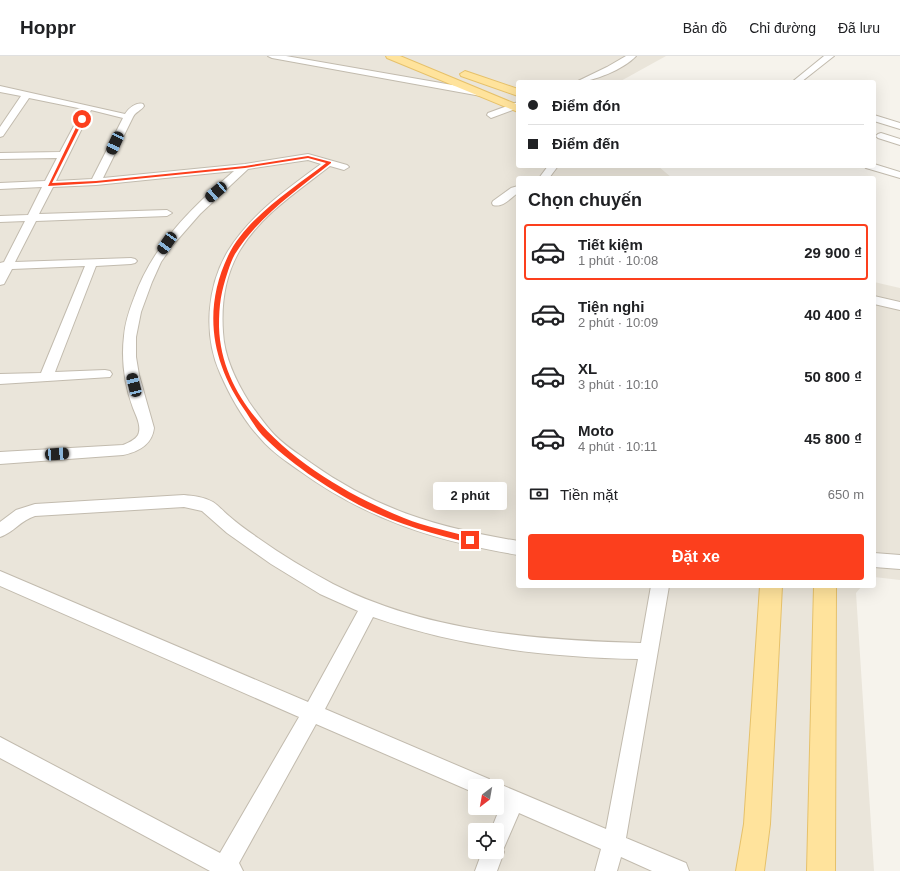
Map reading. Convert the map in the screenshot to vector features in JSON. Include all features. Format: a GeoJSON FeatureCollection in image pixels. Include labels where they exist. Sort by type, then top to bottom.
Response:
{"type":"FeatureCollection","features":[{"type":"Feature","properties":{"kind":"main road"},"geometry":{"type":"LineString","coordinates":[[391,56],[516,107]]}},
{"type":"Feature","properties":{"kind":"main road"},"geometry":{"type":"LineString","coordinates":[[453,69],[516,92]]}},
{"type":"Feature","properties":{"kind":"main road"},"geometry":{"type":"LineString","coordinates":[[750,871],[757,824],[771,588]]}},
{"type":"Feature","properties":{"kind":"main road"},"geometry":{"type":"LineString","coordinates":[[821,871],[825,588]]}},
{"type":"Feature","properties":{"kind":"street"},"geometry":{"type":"LineString","coordinates":[[272,56],[355,72],[481,93]]}},
{"type":"Feature","properties":{"kind":"street"},"geometry":{"type":"LineString","coordinates":[[330,56],[355,72]]}},
{"type":"Feature","properties":{"kind":"street"},"geometry":{"type":"LineString","coordinates":[[584,80],[632,56]]}},
{"type":"Feature","properties":{"kind":"street"},"geometry":{"type":"LineString","coordinates":[[798,80],[816,65],[830,56]]}},
{"type":"Feature","properties":{"kind":"street"},"geometry":{"type":"LineString","coordinates":[[0,89],[88,107],[128,117]]}},
{"type":"Feature","properties":{"kind":"street"},"geometry":{"type":"LineString","coordinates":[[0,134],[4,121],[26,94]]}},
{"type":"Feature","properties":{"kind":"street"},"geometry":{"type":"LineString","coordinates":[[96,182],[132,110],[140,106]]}},
{"type":"Feature","properties":{"kind":"street"},"geometry":{"type":"LineString","coordinates":[[0,281],[4,266],[32,218],[62,155],[88,107]]}},
{"type":"Feature","properties":{"kind":"street"},"geometry":{"type":"LineString","coordinates":[[491,115],[516,107]]}},
{"type":"Feature","properties":{"kind":"street"},"geometry":{"type":"LineString","coordinates":[[876,119],[900,126]]}},
{"type":"Feature","properties":{"kind":"street"},"geometry":{"type":"LineString","coordinates":[[881,136],[900,142]]}},
{"type":"Feature","properties":{"kind":"street"},"geometry":{"type":"LineString","coordinates":[[0,156],[62,155]]}},
{"type":"Feature","properties":{"kind":"street"},"geometry":{"type":"LineString","coordinates":[[0,186],[96,182],[245,167],[308,157],[344,167]]}},
{"type":"Feature","properties":{"kind":"street"},"geometry":{"type":"LineString","coordinates":[[329,162],[266,212],[250,229],[231,256],[220,287],[216,306],[217,341],[228,379],[238,397],[263,432],[300,463],[343,493],[387,514],[434,531],[470,540],[516,548]]}},
{"type":"Feature","properties":{"kind":"street"},"geometry":{"type":"LineString","coordinates":[[0,458],[131,449],[145,436],[147,428],[139,406],[131,374],[129,352],[131,325],[144,283],[162,251],[185,222],[202,204],[245,167]]}},
{"type":"Feature","properties":{"kind":"street"},"geometry":{"type":"LineString","coordinates":[[876,168],[900,175]]}},
{"type":"Feature","properties":{"kind":"street"},"geometry":{"type":"LineString","coordinates":[[497,203],[501,202],[516,190]]}},
{"type":"Feature","properties":{"kind":"street"},"geometry":{"type":"LineString","coordinates":[[0,219],[167,213]]}},
{"type":"Feature","properties":{"kind":"street"},"geometry":{"type":"LineString","coordinates":[[4,266],[131,261]]}},
{"type":"Feature","properties":{"kind":"street"},"geometry":{"type":"LineString","coordinates":[[46,377],[92,262]]}},
{"type":"Feature","properties":{"kind":"street"},"geometry":{"type":"LineString","coordinates":[[876,300],[900,306]]}},
{"type":"Feature","properties":{"kind":"street"},"geometry":{"type":"LineString","coordinates":[[0,379],[105,374]]}},
{"type":"Feature","properties":{"kind":"street"},"geometry":{"type":"LineString","coordinates":[[0,530],[22,514],[35,510],[184,501],[198,503],[211,509],[236,531],[279,561],[310,580],[368,608],[407,620],[480,637],[566,647],[649,651]]}},
{"type":"Feature","properties":{"kind":"street"},"geometry":{"type":"LineString","coordinates":[[876,560],[900,562]]}},
{"type":"Feature","properties":{"kind":"street"},"geometry":{"type":"LineString","coordinates":[[0,578],[468,780]]}},
{"type":"Feature","properties":{"kind":"street"},"geometry":{"type":"LineString","coordinates":[[606,871],[614,843],[660,588]]}},
{"type":"Feature","properties":{"kind":"street"},"geometry":{"type":"LineString","coordinates":[[0,747],[226,870],[368,608]]}},
{"type":"Feature","properties":{"kind":"street"},"geometry":{"type":"LineString","coordinates":[[500,823],[505,796],[678,871]]}},
{"type":"Feature","properties":{"kind":"street"},"geometry":{"type":"LineString","coordinates":[[486,871],[490,859]]}},
{"type":"Feature","properties":{"kind":"shaded area"},"geometry":{"type":"Polygon","coordinates":[[[0,56],[666,56],[623,80],[516,80],[516,168],[660,168],[670,176],[516,176],[516,588],[860,588],[856,593],[874,871],[0,871],[0,56]]]}},
{"type":"Feature","properties":{"kind":"shaded area"},"geometry":{"type":"Polygon","coordinates":[[[876,282],[900,288],[900,580],[876,577],[876,282]]]}},
{"type":"Feature","properties":{"kind":"route"},"geometry":{"type":"LineString","coordinates":[[82,119],[62,155],[49,185],[96,182],[245,167],[308,157],[329,162],[266,212],[250,229],[235,249],[228,262],[218,293],[216,306],[217,341],[228,379],[238,397],[263,432],[282,450],[324,481],[363,504],[434,531],[470,540]]}}]}
